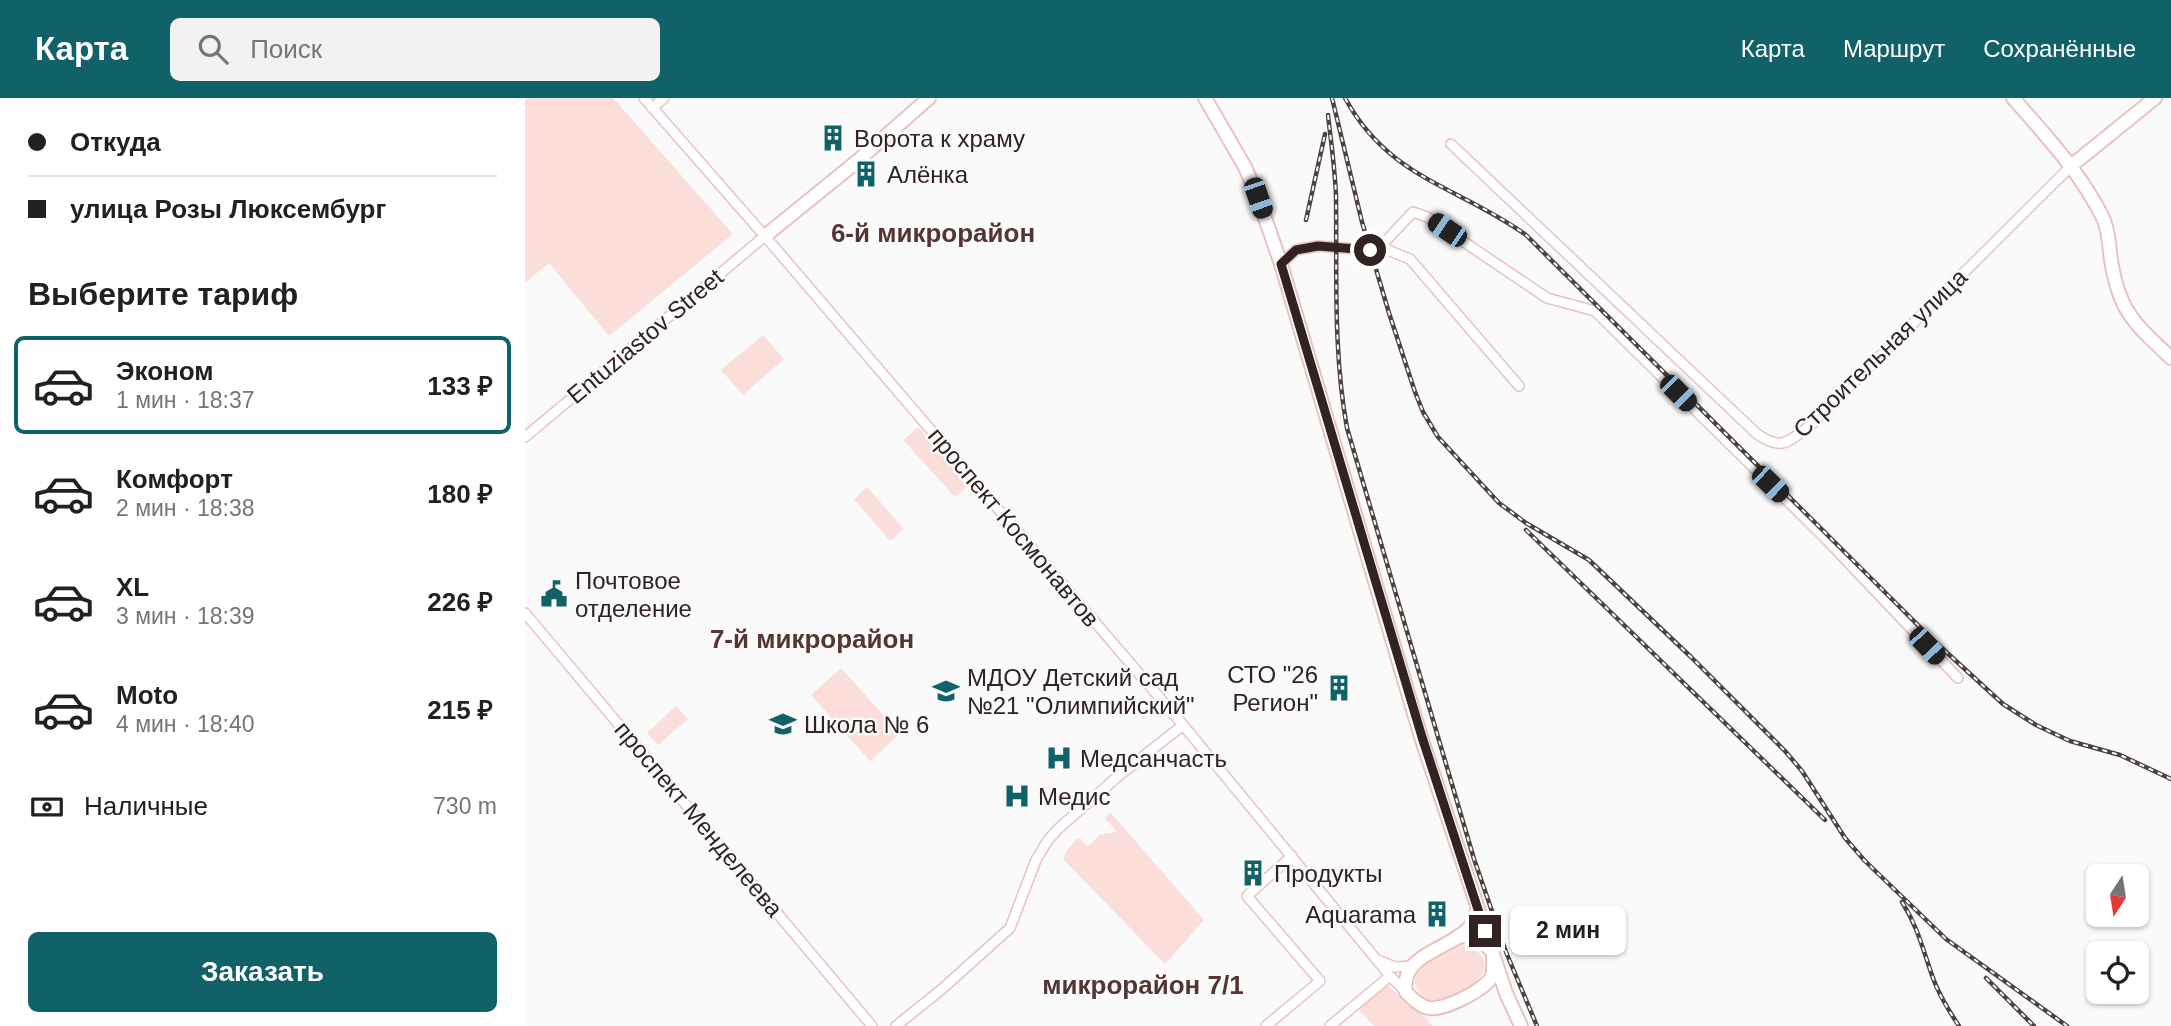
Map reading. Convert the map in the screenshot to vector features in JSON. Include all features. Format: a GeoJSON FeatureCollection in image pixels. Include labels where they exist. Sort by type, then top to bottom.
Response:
{"type":"FeatureCollection","features":[{"type":"Feature","properties":{"kind":"main road"},"geometry":{"type":"LineString","coordinates":[[765,236],[929,98]]}},
{"type":"Feature","properties":{"kind":"main road"},"geometry":{"type":"LineString","coordinates":[[2013,98],[2071,166],[2105,221],[2112,263],[2127,313],[2171,358]]}},
{"type":"Feature","properties":{"kind":"main road","name":"Строительная улица"},"geometry":{"type":"LineString","coordinates":[[2071,166],[2155,98]]}},
{"type":"Feature","properties":{"kind":"main road"},"geometry":{"type":"LineString","coordinates":[[1205,100],[1245,167],[1281,264],[1422,737],[1506,993],[1521,1026]]}},
{"type":"Feature","properties":{"kind":"main road"},"geometry":{"type":"LineString","coordinates":[[1458,936],[1479,938],[1493,953],[1491,977],[1482,988],[1435,1009],[1420,1005],[1406,992],[1405,981],[1412,965],[1471,926],[1478,908]]}},
{"type":"Feature","properties":{"kind":"main road"},"geometry":{"type":"LineString","coordinates":[[1482,988],[1506,993]]}},
{"type":"Feature","properties":{"kind":"street","name":"проспект Космонавтов"},"geometry":{"type":"LineString","coordinates":[[644,98],[1183,725],[1406,992]]}},
{"type":"Feature","properties":{"kind":"street"},"geometry":{"type":"LineString","coordinates":[[652,108],[664,98]]}},
{"type":"Feature","properties":{"kind":"street","name":"Строительная улица"},"geometry":{"type":"LineString","coordinates":[[1451,144],[1757,434],[1771,444],[1786,443],[1812,424],[2071,166]]}},
{"type":"Feature","properties":{"kind":"street"},"geometry":{"type":"LineString","coordinates":[[1281,264],[1296,250],[1318,246],[1370,250],[1380,247],[1413,212],[1427,217],[1547,298],[1595,311],[1825,538],[1958,678]]}},
{"type":"Feature","properties":{"kind":"street","name":"Entuziastov Street"},"geometry":{"type":"LineString","coordinates":[[525,437],[765,236]]}},
{"type":"Feature","properties":{"kind":"street"},"geometry":{"type":"LineString","coordinates":[[1380,247],[1410,259],[1519,386]]}},
{"type":"Feature","properties":{"kind":"street","name":"проспект Менделеева"},"geometry":{"type":"LineString","coordinates":[[525,613],[872,1026]]}},
{"type":"Feature","properties":{"kind":"street"},"geometry":{"type":"LineString","coordinates":[[896,1026],[1009,930],[1041,850],[1058,829],[1183,725]]}},
{"type":"Feature","properties":{"kind":"street"},"geometry":{"type":"LineString","coordinates":[[1266,1026],[1320,981],[1247,896],[1292,856]]}},
{"type":"Feature","properties":{"kind":"street"},"geometry":{"type":"LineString","coordinates":[[1379,961],[1395,967],[1412,965]]}},
{"type":"Feature","properties":{"kind":"street"},"geometry":{"type":"LineString","coordinates":[[1330,1026],[1390,976]]}},
{"type":"Feature","properties":{"kind":"shaded area"},"geometry":{"type":"Polygon","coordinates":[[[525,98],[613,98],[733,234],[609,336],[549,263],[525,283],[525,98]]]}},
{"type":"Feature","properties":{"kind":"shaded area"},"geometry":{"type":"Polygon","coordinates":[[[763,335],[784,359],[743,395],[721,370],[763,335]]]}},
{"type":"Feature","properties":{"kind":"shaded area"},"geometry":{"type":"Polygon","coordinates":[[[918,427],[968,486],[955,497],[903,440],[918,427]]]}},
{"type":"Feature","properties":{"kind":"shaded area"},"geometry":{"type":"Polygon","coordinates":[[[867,487],[904,529],[890,541],[854,499],[867,487]]]}},
{"type":"Feature","properties":{"kind":"shaded area"},"geometry":{"type":"Polygon","coordinates":[[[841,668],[900,734],[870,761],[811,695],[841,668]]]}},
{"type":"Feature","properties":{"kind":"shaded area"},"geometry":{"type":"Polygon","coordinates":[[[676,706],[688,719],[658,745],[647,733],[676,706]]]}},
{"type":"Feature","properties":{"kind":"shaded area"},"geometry":{"type":"Polygon","coordinates":[[[1111,813],[1204,920],[1165,964],[1063,859],[1078,838],[1088,846],[1101,834],[1117,832],[1105,818],[1111,813]]]}},
{"type":"Feature","properties":{"kind":"shaded area"},"geometry":{"type":"Polygon","coordinates":[[[1458,944],[1471,947],[1481,955],[1485,966],[1483,973],[1472,985],[1446,999],[1438,1001],[1425,998],[1416,987],[1416,974],[1429,960],[1458,944]]]}},
{"type":"Feature","properties":{"kind":"shaded area"},"geometry":{"type":"Polygon","coordinates":[[[1386,984],[1432,1026],[1374,1026],[1359,1010],[1386,984]]]}},
{"type":"Feature","properties":{"kind":"railway"},"geometry":{"type":"LineString","coordinates":[[1332,98],[1362,222],[1389,313],[1415,392],[1438,437],[1499,503],[1526,523],[1589,560],[1691,657],[1785,751],[1802,771],[1845,838],[1865,861],[1946,939],[2067,1026]]}},
{"type":"Feature","properties":{"kind":"railway"},"geometry":{"type":"LineString","coordinates":[[1345,98],[1382,147],[1404,164],[1501,218],[1526,235],[1932,639],[2003,704],[2036,725],[2070,741],[2120,755],[2171,779]]}},
{"type":"Feature","properties":{"kind":"railway"},"geometry":{"type":"LineString","coordinates":[[1328,115],[1336,196],[1338,341],[1347,428],[1474,859],[1506,952],[1537,1026]]}},
{"type":"Feature","properties":{"kind":"railway"},"geometry":{"type":"LineString","coordinates":[[1306,220],[1325,134]]}},
{"type":"Feature","properties":{"kind":"railway"},"geometry":{"type":"LineString","coordinates":[[1526,530],[1825,820]]}},
{"type":"Feature","properties":{"kind":"railway"},"geometry":{"type":"LineString","coordinates":[[1902,902],[1916,930],[1938,991],[1959,1026]]}},
{"type":"Feature","properties":{"kind":"railway"},"geometry":{"type":"LineString","coordinates":[[1986,978],[2034,1026]]}},
{"type":"Feature","properties":{"kind":"place","name":"Ворота к храму"},"geometry":{"type":"Point","coordinates":[833,138]}},
{"type":"Feature","properties":{"kind":"place","name":"Алёнка"},"geometry":{"type":"Point","coordinates":[866,174]}},
{"type":"Feature","properties":{"kind":"place","name":"Почтовое отделение"},"geometry":{"type":"Point","coordinates":[554,594]}},
{"type":"Feature","properties":{"kind":"place","name":"СТО \"26 Регион\""},"geometry":{"type":"Point","coordinates":[1339,688]}},
{"type":"Feature","properties":{"kind":"place","name":"МДОУ Детский сад №21 \"Олимпийский\""},"geometry":{"type":"Point","coordinates":[946,691]}},
{"type":"Feature","properties":{"kind":"place","name":"Школа № 6"},"geometry":{"type":"Point","coordinates":[783,724]}},
{"type":"Feature","properties":{"kind":"place","name":"Медсанчасть"},"geometry":{"type":"Point","coordinates":[1059,758]}},
{"type":"Feature","properties":{"kind":"place","name":"Медис"},"geometry":{"type":"Point","coordinates":[1017,796]}},
{"type":"Feature","properties":{"kind":"place","name":"Продукты"},"geometry":{"type":"Point","coordinates":[1253,873]}},
{"type":"Feature","properties":{"kind":"place","name":"Aquarama"},"geometry":{"type":"Point","coordinates":[1437,914]}},
{"type":"Feature","properties":{"kind":"district","name":"6-й микрорайон"},"geometry":{"type":"Point","coordinates":[933,233]}},
{"type":"Feature","properties":{"kind":"district","name":"7-й микрорайон"},"geometry":{"type":"Point","coordinates":[812,639]}},
{"type":"Feature","properties":{"kind":"district","name":"микрорайон 7/1"},"geometry":{"type":"Point","coordinates":[1143,985]}},
{"type":"Feature","properties":{"kind":"route"},"geometry":{"type":"LineString","coordinates":[[1370,250],[1318,246],[1296,250],[1281,264],[1422,737],[1485,931]]}}]}
